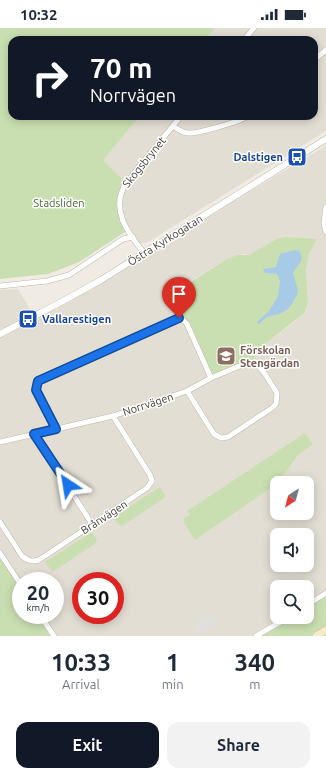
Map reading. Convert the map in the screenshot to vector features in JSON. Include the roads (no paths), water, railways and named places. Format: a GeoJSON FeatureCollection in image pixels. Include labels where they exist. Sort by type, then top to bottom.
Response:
{"type":"FeatureCollection","features":[{"type":"Feature","properties":{"kind":"main road"},"geometry":{"type":"LineString","coordinates":[[316,636],[326,630]]}},
{"type":"Feature","properties":{"kind":"street"},"geometry":{"type":"LineString","coordinates":[[247,36],[254,28]]}},
{"type":"Feature","properties":{"kind":"street"},"geometry":{"type":"LineString","coordinates":[[318,57],[326,50]]}},
{"type":"Feature","properties":{"kind":"street","name":"Skogsbrynet"},"geometry":{"type":"LineString","coordinates":[[144,253],[120,214],[119,206],[121,191],[178,120]]}},
{"type":"Feature","properties":{"kind":"street"},"geometry":{"type":"LineString","coordinates":[[173,126],[180,131],[191,133],[239,120]]}},
{"type":"Feature","properties":{"kind":"street","name":"Östra Kyrkogatan"},"geometry":{"type":"LineString","coordinates":[[0,334],[77,294],[326,139]]}},
{"type":"Feature","properties":{"kind":"street"},"geometry":{"type":"LineString","coordinates":[[326,207],[324,223],[326,232]]}},
{"type":"Feature","properties":{"kind":"street"},"geometry":{"type":"LineString","coordinates":[[0,286],[48,281],[69,275],[123,239],[133,237]]}},
{"type":"Feature","properties":{"kind":"street"},"geometry":{"type":"LineString","coordinates":[[56,429],[36,390],[38,381],[179,318],[184,320],[187,324],[211,378]]}},
{"type":"Feature","properties":{"kind":"street","name":"Norrvägen"},"geometry":{"type":"LineString","coordinates":[[0,442],[113,416],[187,391],[211,378],[244,364],[257,364],[277,393],[278,400],[272,408],[228,438],[220,438],[214,434],[187,391]]}},
{"type":"Feature","properties":{"kind":"street","name":"Brånvägen"},"geometry":{"type":"LineString","coordinates":[[0,522],[22,556],[33,562],[39,560],[147,488],[152,481],[150,475],[113,416]]}},
{"type":"Feature","properties":{"kind":"street"},"geometry":{"type":"LineString","coordinates":[[34,434],[92,524]]}},
{"type":"Feature","properties":{"kind":"street"},"geometry":{"type":"LineString","coordinates":[[0,553],[12,572]]}},
{"type":"Feature","properties":{"kind":"street"},"geometry":{"type":"LineString","coordinates":[[314,601],[326,593]]}},
{"type":"Feature","properties":{"kind":"street"},"geometry":{"type":"LineString","coordinates":[[46,624],[54,636]]}},
{"type":"Feature","properties":{"kind":"street"},"geometry":{"type":"LineString","coordinates":[[256,636],[277,624]]}},
{"type":"Feature","properties":{"kind":"water"},"geometry":{"type":"Polygon","coordinates":[[[295,250],[299,251],[302,257],[293,273],[298,290],[297,295],[287,310],[267,317],[258,324],[257,322],[269,311],[278,296],[280,281],[277,274],[265,273],[263,269],[276,267],[280,254],[295,250]]]}},
{"type":"Feature","properties":{"kind":"place","name":"Dalstigen"},"geometry":{"type":"Point","coordinates":[297,157]}},
{"type":"Feature","properties":{"kind":"place","name":"Vallarestigen"},"geometry":{"type":"Point","coordinates":[28,319]}},
{"type":"Feature","properties":{"kind":"place","name":"Förskolan Stengärdan"},"geometry":{"type":"Point","coordinates":[226,356]}},
{"type":"Feature","properties":{"kind":"park label","name":"Stadsliden"},"geometry":{"type":"Point","coordinates":[59,203]}}]}
